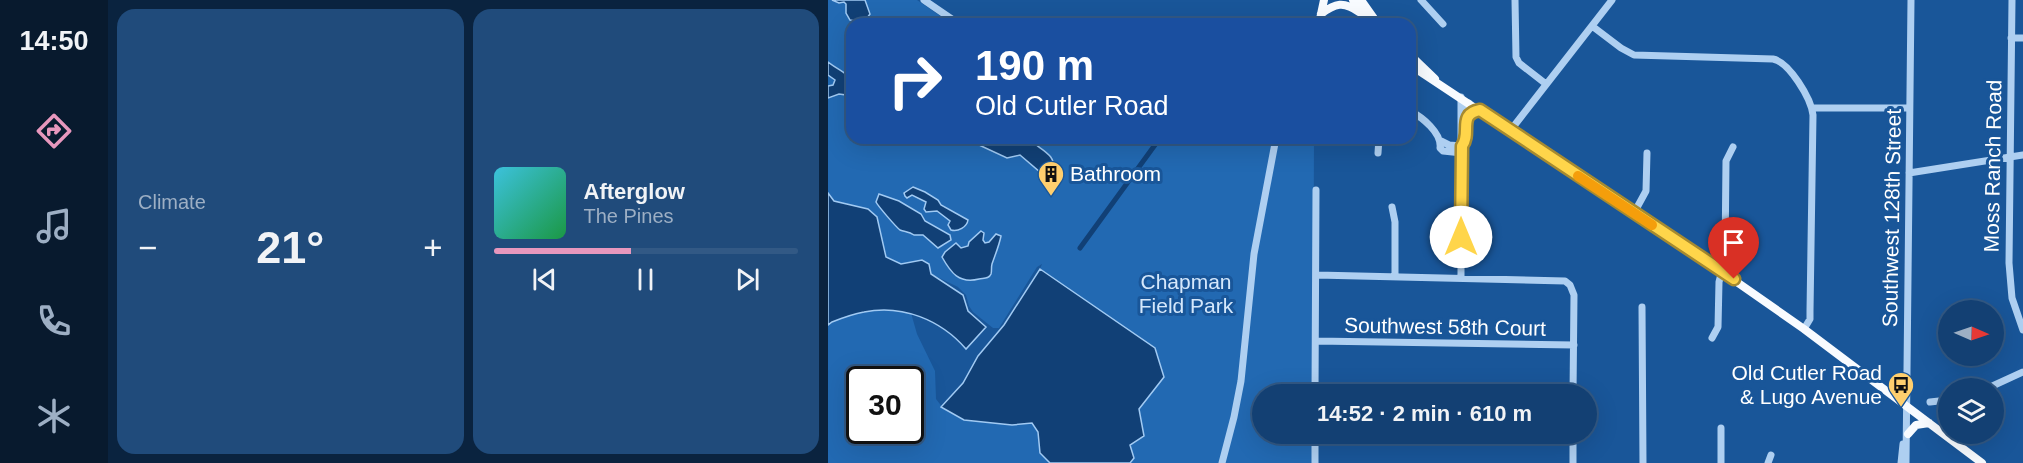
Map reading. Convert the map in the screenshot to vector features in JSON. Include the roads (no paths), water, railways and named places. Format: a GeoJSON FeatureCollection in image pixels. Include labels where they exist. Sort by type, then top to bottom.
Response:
{"type":"FeatureCollection","features":[{"type":"Feature","properties":{"kind":"main road"},"geometry":{"type":"LineString","coordinates":[[1321,14],[1324,0]]}},
{"type":"Feature","properties":{"kind":"main road"},"geometry":{"type":"LineString","coordinates":[[1353,0],[1364,18]]}},
{"type":"Feature","properties":{"kind":"main road"},"geometry":{"type":"LineString","coordinates":[[1361,0],[1375,18]]}},
{"type":"Feature","properties":{"kind":"main road"},"geometry":{"type":"LineString","coordinates":[[1366,0],[1376,18]]}},
{"type":"Feature","properties":{"kind":"main road"},"geometry":{"type":"LineString","coordinates":[[1321,14],[1333,6],[1342,4],[1351,6],[1359,12]]}},
{"type":"Feature","properties":{"kind":"main road"},"geometry":{"type":"LineString","coordinates":[[1416,61],[1435,80],[1804,329],[1982,463]]}},
{"type":"Feature","properties":{"kind":"main road"},"geometry":{"type":"LineString","coordinates":[[1416,69],[1435,80]]}},
{"type":"Feature","properties":{"kind":"main road"},"geometry":{"type":"LineString","coordinates":[[1908,437],[1916,424],[1929,423]]}},
{"type":"Feature","properties":{"kind":"street"},"geometry":{"type":"LineString","coordinates":[[924,0],[950,18]]}},
{"type":"Feature","properties":{"kind":"street"},"geometry":{"type":"LineString","coordinates":[[1421,0],[1443,24]]}},
{"type":"Feature","properties":{"kind":"street"},"geometry":{"type":"LineString","coordinates":[[1515,0],[1516,57],[1546,84]]}},
{"type":"Feature","properties":{"kind":"street"},"geometry":{"type":"LineString","coordinates":[[1510,131],[1612,0]]}},
{"type":"Feature","properties":{"kind":"street","name":"Southwest 128th Street"},"geometry":{"type":"LineString","coordinates":[[1908,463],[1911,0]]}},
{"type":"Feature","properties":{"kind":"street","name":"Moss Ranch Road"},"geometry":{"type":"LineString","coordinates":[[2012,0],[2010,288],[2023,330]]}},
{"type":"Feature","properties":{"kind":"street"},"geometry":{"type":"LineString","coordinates":[[1319,18],[1321,14]]}},
{"type":"Feature","properties":{"kind":"street"},"geometry":{"type":"LineString","coordinates":[[1592,26],[1625,51],[1638,56],[1780,60],[1790,71],[1812,108],[1810,319],[1804,329]]}},
{"type":"Feature","properties":{"kind":"street"},"geometry":{"type":"LineString","coordinates":[[2011,38],[2023,38]]}},
{"type":"Feature","properties":{"kind":"street"},"geometry":{"type":"LineString","coordinates":[[1461,97],[1461,278]]}},
{"type":"Feature","properties":{"kind":"street"},"geometry":{"type":"LineString","coordinates":[[1462,150],[1466,141],[1464,117],[1469,103]]}},
{"type":"Feature","properties":{"kind":"street"},"geometry":{"type":"LineString","coordinates":[[1812,108],[1909,108]]}},
{"type":"Feature","properties":{"kind":"street"},"geometry":{"type":"LineString","coordinates":[[1466,123],[1470,113],[1480,110]]}},
{"type":"Feature","properties":{"kind":"street"},"geometry":{"type":"LineString","coordinates":[[1416,115],[1435,132],[1441,141],[1462,150]]}},
{"type":"Feature","properties":{"kind":"street"},"geometry":{"type":"LineString","coordinates":[[1222,463],[1241,381],[1254,254],[1275,144]]}},
{"type":"Feature","properties":{"kind":"street"},"geometry":{"type":"LineString","coordinates":[[1378,153],[1379,144]]}},
{"type":"Feature","properties":{"kind":"street"},"geometry":{"type":"LineString","coordinates":[[1712,338],[1718,327],[1719,282],[1725,260],[1726,161],[1732,147]]}},
{"type":"Feature","properties":{"kind":"street"},"geometry":{"type":"LineString","coordinates":[[1634,213],[1646,191],[1647,153]]}},
{"type":"Feature","properties":{"kind":"street"},"geometry":{"type":"LineString","coordinates":[[1909,173],[2023,154]]}},
{"type":"Feature","properties":{"kind":"street"},"geometry":{"type":"LineString","coordinates":[[1315,384],[1316,190]]}},
{"type":"Feature","properties":{"kind":"street"},"geometry":{"type":"LineString","coordinates":[[1392,207],[1395,222],[1395,277]]}},
{"type":"Feature","properties":{"kind":"street"},"geometry":{"type":"LineString","coordinates":[[1317,276],[1558,279],[1570,285],[1574,295],[1573,384]]}},
{"type":"Feature","properties":{"kind":"street"},"geometry":{"type":"LineString","coordinates":[[1642,307],[1643,463]]}},
{"type":"Feature","properties":{"kind":"street","name":"Southwest 58th Court"},"geometry":{"type":"LineString","coordinates":[[1316,341],[1574,345]]}},
{"type":"Feature","properties":{"kind":"street"},"geometry":{"type":"LineString","coordinates":[[2004,381],[2023,372]]}},
{"type":"Feature","properties":{"kind":"street"},"geometry":{"type":"LineString","coordinates":[[1930,402],[1938,401]]}},
{"type":"Feature","properties":{"kind":"street"},"geometry":{"type":"LineString","coordinates":[[1721,428],[1721,463]]}},
{"type":"Feature","properties":{"kind":"street","name":"Southwest 128th Street"},"geometry":{"type":"LineString","coordinates":[[1902,463],[1902,449],[1908,437]]}},
{"type":"Feature","properties":{"kind":"street"},"geometry":{"type":"LineString","coordinates":[[1315,444],[1315,463]]}},
{"type":"Feature","properties":{"kind":"street"},"geometry":{"type":"LineString","coordinates":[[1573,444],[1573,463]]}},
{"type":"Feature","properties":{"kind":"waterway"},"geometry":{"type":"LineString","coordinates":[[1080,248],[1156,144]]}},
{"type":"Feature","properties":{"kind":"place","name":"Bathroom"},"geometry":{"type":"Point","coordinates":[1051,197]}},
{"type":"Feature","properties":{"kind":"place","name":"Old Cutler Road & Lugo Avenue"},"geometry":{"type":"Point","coordinates":[1901,408]}},
{"type":"Feature","properties":{"kind":"park label","name":"Chapman Field Park"},"geometry":{"type":"Point","coordinates":[1186,294]}}]}
